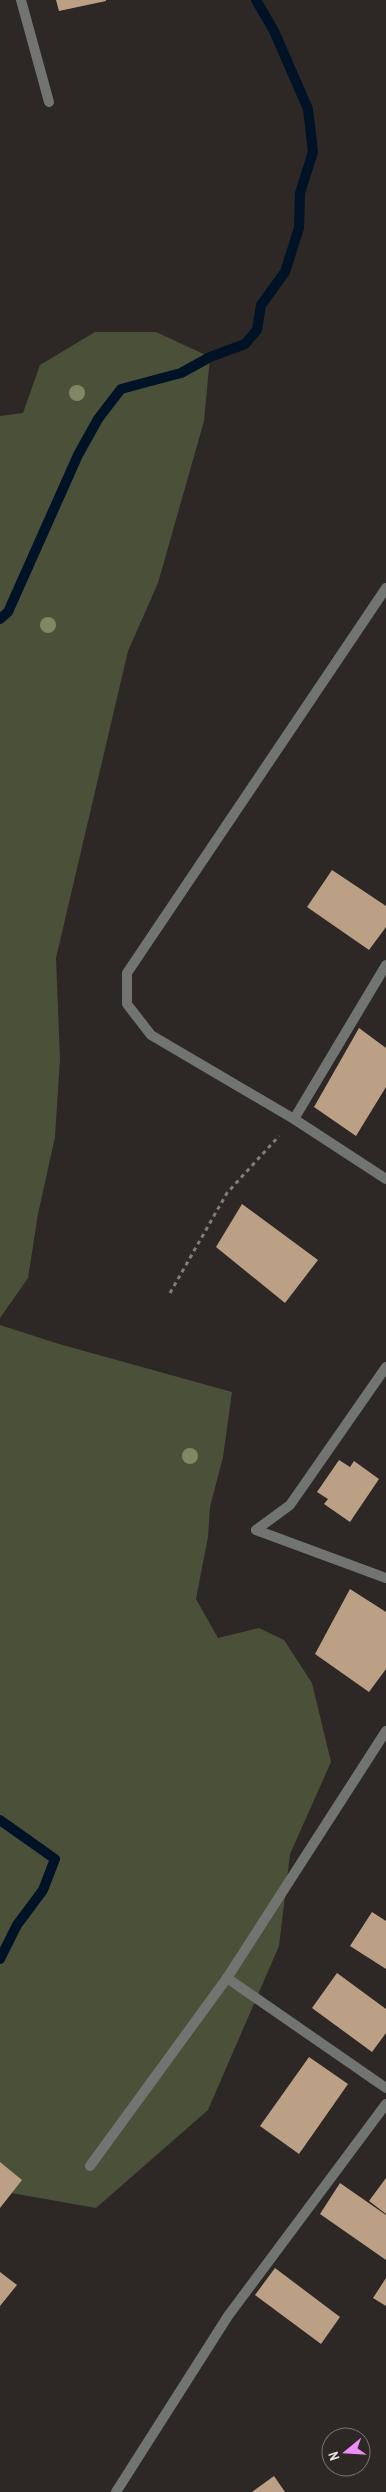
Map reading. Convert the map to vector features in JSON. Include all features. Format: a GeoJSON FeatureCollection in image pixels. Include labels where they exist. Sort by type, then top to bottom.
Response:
{"type":"FeatureCollection","features":[{"type":"Feature","properties":{"kind":"street"},"geometry":{"type":"LineString","coordinates":[[21,0],[49,102]]}},
{"type":"Feature","properties":{"kind":"street"},"geometry":{"type":"LineString","coordinates":[[386,588],[126,973],[127,1004],[151,1035],[294,1119],[386,1179]]}},
{"type":"Feature","properties":{"kind":"street"},"geometry":{"type":"LineString","coordinates":[[294,1119],[386,965]]}},
{"type":"Feature","properties":{"kind":"street"},"geometry":{"type":"LineString","coordinates":[[386,1367],[290,1505],[256,1530],[386,1578]]}},
{"type":"Feature","properties":{"kind":"street"},"geometry":{"type":"LineString","coordinates":[[90,2166],[227,1978],[386,1731]]}},
{"type":"Feature","properties":{"kind":"street"},"geometry":{"type":"LineString","coordinates":[[227,1978],[386,2088]]}},
{"type":"Feature","properties":{"kind":"street"},"geometry":{"type":"LineString","coordinates":[[116,2492],[228,2316],[386,2104]]}},
{"type":"Feature","properties":{"kind":"path"},"geometry":{"type":"LineString","coordinates":[[170,1292],[227,1193],[294,1119]]}},
{"type":"Feature","properties":{"kind":"green space"},"geometry":{"type":"Polygon","coordinates":[[[95,332],[156,332],[210,357],[204,421],[158,583],[128,651],[56,958],[60,1059],[55,1137],[38,1214],[28,1278],[0,1318],[0,416],[23,413],[40,365],[95,332]]]}},
{"type":"Feature","properties":{"kind":"green space"},"geometry":{"type":"Polygon","coordinates":[[[0,1325],[59,1344],[232,1392],[223,1457],[210,1507],[208,1537],[196,1599],[218,1638],[259,1628],[284,1640],[312,1683],[331,1762],[290,1854],[279,1946],[208,2110],[96,2208],[0,2191],[0,1325]]]}},
{"type":"Feature","properties":{"kind":"building"},"geometry":{"type":"Polygon","coordinates":[[[56,0],[106,0],[106,1],[59,11],[56,0]]]}},
{"type":"Feature","properties":{"kind":"building"},"geometry":{"type":"Polygon","coordinates":[[[332,870],[386,906],[386,927],[369,950],[307,907],[332,870]]]}},
{"type":"Feature","properties":{"kind":"building"},"geometry":{"type":"Polygon","coordinates":[[[359,1028],[386,1048],[386,1087],[356,1136],[314,1107],[359,1028]]]}},
{"type":"Feature","properties":{"kind":"building"},"geometry":{"type":"Polygon","coordinates":[[[242,1204],[318,1260],[285,1303],[216,1247],[242,1204]]]}},
{"type":"Feature","properties":{"kind":"building"},"geometry":{"type":"Polygon","coordinates":[[[339,1460],[350,1467],[354,1461],[379,1479],[350,1522],[324,1504],[328,1499],[317,1492],[339,1460]]]}},
{"type":"Feature","properties":{"kind":"building"},"geometry":{"type":"Polygon","coordinates":[[[350,1589],[386,1612],[386,1669],[369,1692],[315,1654],[350,1589]]]}},
{"type":"Feature","properties":{"kind":"building"},"geometry":{"type":"Polygon","coordinates":[[[372,1912],[386,1921],[386,1969],[350,1946],[372,1912]]]}},
{"type":"Feature","properties":{"kind":"building"},"geometry":{"type":"Polygon","coordinates":[[[337,1973],[386,2009],[386,2033],[372,2052],[312,2008],[337,1973]]]}},
{"type":"Feature","properties":{"kind":"building"},"geometry":{"type":"Polygon","coordinates":[[[309,2057],[348,2084],[299,2154],[260,2126],[309,2057]]]}},
{"type":"Feature","properties":{"kind":"building"},"geometry":{"type":"Polygon","coordinates":[[[0,2162],[22,2180],[0,2208],[0,2162]]]}},
{"type":"Feature","properties":{"kind":"building"},"geometry":{"type":"Polygon","coordinates":[[[386,2178],[386,2214],[369,2201],[386,2178]]]}},
{"type":"Feature","properties":{"kind":"building"},"geometry":{"type":"Polygon","coordinates":[[[340,2183],[386,2215],[386,2260],[320,2214],[340,2183]]]}},
{"type":"Feature","properties":{"kind":"building"},"geometry":{"type":"Polygon","coordinates":[[[275,2268],[340,2317],[321,2344],[255,2295],[275,2268]]]}},
{"type":"Feature","properties":{"kind":"building"},"geometry":{"type":"Polygon","coordinates":[[[0,2272],[17,2285],[0,2306],[0,2272]]]}},
{"type":"Feature","properties":{"kind":"building"},"geometry":{"type":"Polygon","coordinates":[[[386,2278],[386,2306],[373,2298],[386,2278]]]}},
{"type":"Feature","properties":{"kind":"building"},"geometry":{"type":"Polygon","coordinates":[[[274,2476],[285,2492],[252,2492],[274,2476]]]}},
{"type":"Feature","properties":{"kind":"waterway"},"geometry":{"type":"LineString","coordinates":[[0,619],[8,612],[78,455],[98,419],[121,389],[181,373],[210,357],[245,344],[257,330],[261,305],[285,272],[299,228],[300,193],[313,152],[308,109],[274,31],[256,0]]}},
{"type":"Feature","properties":{"kind":"waterway"},"geometry":{"type":"LineString","coordinates":[[0,1820],[55,1859],[43,1890],[17,1925],[0,1959]]}}]}
